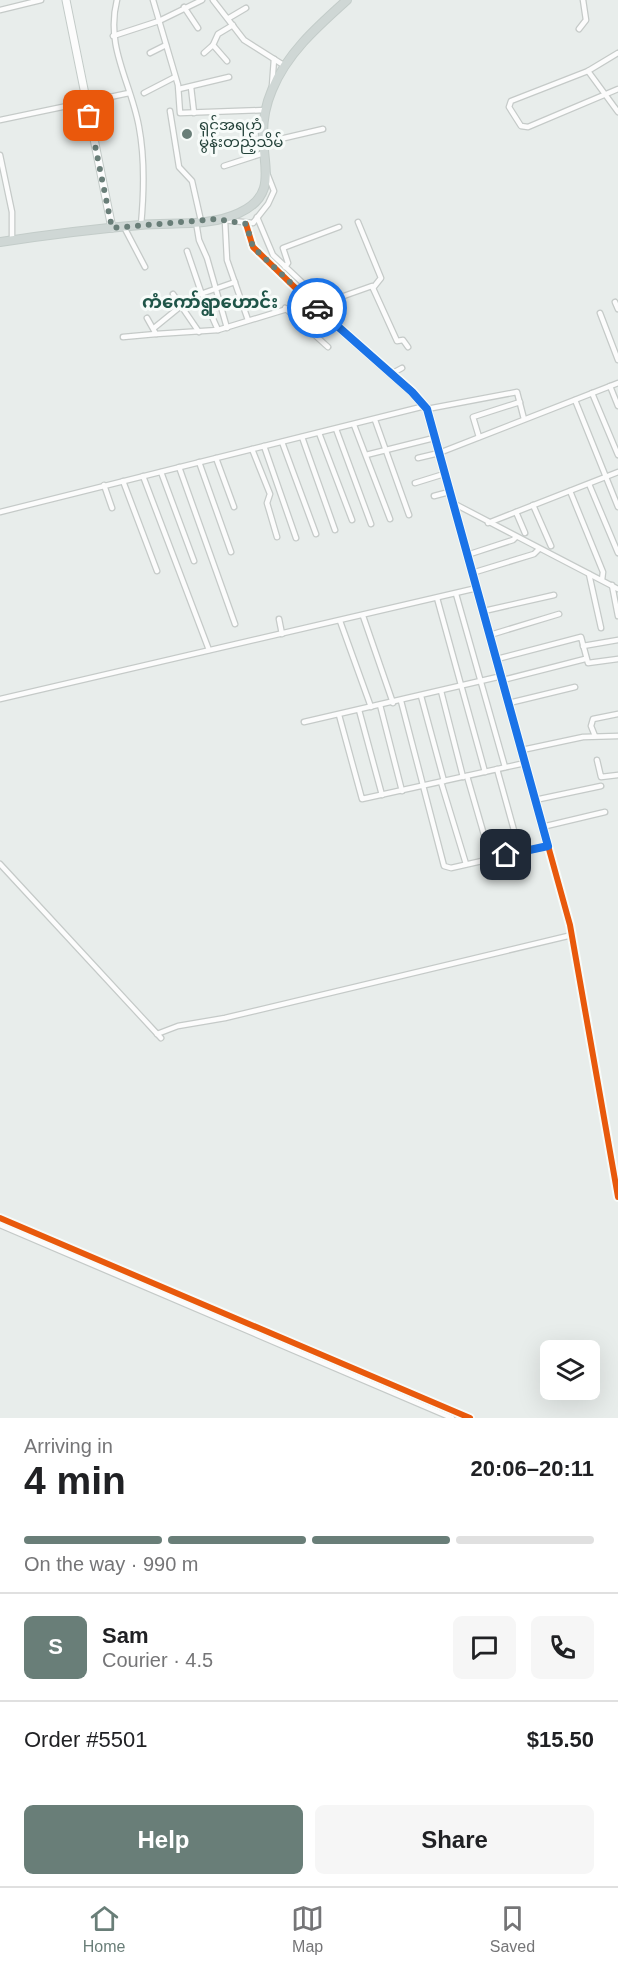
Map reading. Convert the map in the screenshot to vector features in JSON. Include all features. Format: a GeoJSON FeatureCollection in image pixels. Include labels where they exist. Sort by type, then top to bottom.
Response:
{"type":"FeatureCollection","features":[{"type":"Feature","properties":{"kind":"main road"},"geometry":{"type":"LineString","coordinates":[[66,0],[112,228]]}},
{"type":"Feature","properties":{"kind":"main road"},"geometry":{"type":"LineString","coordinates":[[0,242],[141,225],[221,220],[249,207],[263,190],[267,173],[263,143],[265,110],[272,89],[285,66],[308,36],[347,0]]}},
{"type":"Feature","properties":{"kind":"street"},"geometry":{"type":"LineString","coordinates":[[0,10],[41,0]]}},
{"type":"Feature","properties":{"kind":"street"},"geometry":{"type":"LineString","coordinates":[[117,0],[113,36],[119,65],[139,127],[142,156],[141,225]]}},
{"type":"Feature","properties":{"kind":"street"},"geometry":{"type":"LineString","coordinates":[[153,0],[179,89],[180,113],[265,110]]}},
{"type":"Feature","properties":{"kind":"street"},"geometry":{"type":"LineString","coordinates":[[113,36],[159,21],[201,0]]}},
{"type":"Feature","properties":{"kind":"street"},"geometry":{"type":"LineString","coordinates":[[213,0],[244,40],[285,66]]}},
{"type":"Feature","properties":{"kind":"street"},"geometry":{"type":"LineString","coordinates":[[579,29],[586,20],[583,0]]}},
{"type":"Feature","properties":{"kind":"street"},"geometry":{"type":"LineString","coordinates":[[184,7],[198,28]]}},
{"type":"Feature","properties":{"kind":"street"},"geometry":{"type":"LineString","coordinates":[[229,18],[246,8]]}},
{"type":"Feature","properties":{"kind":"street"},"geometry":{"type":"LineString","coordinates":[[204,53],[213,45],[218,34],[233,25]]}},
{"type":"Feature","properties":{"kind":"street"},"geometry":{"type":"LineString","coordinates":[[150,52],[166,45]]}},
{"type":"Feature","properties":{"kind":"street"},"geometry":{"type":"LineString","coordinates":[[213,45],[226,61]]}},
{"type":"Feature","properties":{"kind":"street"},"geometry":{"type":"LineString","coordinates":[[618,53],[588,71],[512,102],[509,107],[524,128],[618,89]]}},
{"type":"Feature","properties":{"kind":"street"},"geometry":{"type":"LineString","coordinates":[[272,89],[274,59]]}},
{"type":"Feature","properties":{"kind":"street"},"geometry":{"type":"LineString","coordinates":[[588,71],[618,112]]}},
{"type":"Feature","properties":{"kind":"street"},"geometry":{"type":"LineString","coordinates":[[144,93],[175,77]]}},
{"type":"Feature","properties":{"kind":"street"},"geometry":{"type":"LineString","coordinates":[[179,89],[229,77]]}},
{"type":"Feature","properties":{"kind":"street"},"geometry":{"type":"LineString","coordinates":[[191,87],[194,113]]}},
{"type":"Feature","properties":{"kind":"street"},"geometry":{"type":"LineString","coordinates":[[0,120],[129,93]]}},
{"type":"Feature","properties":{"kind":"street"},"geometry":{"type":"LineString","coordinates":[[170,111],[179,167],[192,181],[199,222],[199,240],[227,328]]}},
{"type":"Feature","properties":{"kind":"street"},"geometry":{"type":"LineString","coordinates":[[263,143],[323,129]]}},
{"type":"Feature","properties":{"kind":"street"},"geometry":{"type":"LineString","coordinates":[[224,166],[264,153]]}},
{"type":"Feature","properties":{"kind":"street"},"geometry":{"type":"LineString","coordinates":[[0,154],[12,212],[12,240]]}},
{"type":"Feature","properties":{"kind":"street"},"geometry":{"type":"LineString","coordinates":[[248,320],[225,249],[221,220],[253,223],[274,191],[267,173]]}},
{"type":"Feature","properties":{"kind":"street"},"geometry":{"type":"LineString","coordinates":[[257,217],[273,255],[324,303],[369,287],[373,288]]}},
{"type":"Feature","properties":{"kind":"street"},"geometry":{"type":"LineString","coordinates":[[358,222],[381,278],[373,288]]}},
{"type":"Feature","properties":{"kind":"street"},"geometry":{"type":"LineString","coordinates":[[246,224],[253,247],[426,408],[572,935],[618,1197]]}},
{"type":"Feature","properties":{"kind":"street"},"geometry":{"type":"LineString","coordinates":[[124,227],[145,267]]}},
{"type":"Feature","properties":{"kind":"street"},"geometry":{"type":"LineString","coordinates":[[285,267],[288,263],[283,248],[339,227]]}},
{"type":"Feature","properties":{"kind":"street"},"geometry":{"type":"LineString","coordinates":[[188,251],[201,292],[218,330]]}},
{"type":"Feature","properties":{"kind":"street"},"geometry":{"type":"LineString","coordinates":[[155,331],[180,305],[201,292],[235,282]]}},
{"type":"Feature","properties":{"kind":"street"},"geometry":{"type":"LineString","coordinates":[[373,288],[397,341],[403,340],[408,347]]}},
{"type":"Feature","properties":{"kind":"street"},"geometry":{"type":"LineString","coordinates":[[173,294],[198,332]]}},
{"type":"Feature","properties":{"kind":"street"},"geometry":{"type":"LineString","coordinates":[[123,337],[155,331],[218,330],[310,302]]}},
{"type":"Feature","properties":{"kind":"street"},"geometry":{"type":"LineString","coordinates":[[615,302],[618,309]]}},
{"type":"Feature","properties":{"kind":"street"},"geometry":{"type":"LineString","coordinates":[[285,308],[328,347]]}},
{"type":"Feature","properties":{"kind":"street"},"geometry":{"type":"LineString","coordinates":[[600,313],[618,360]]}},
{"type":"Feature","properties":{"kind":"street"},"geometry":{"type":"LineString","coordinates":[[147,318],[155,331]]}},
{"type":"Feature","properties":{"kind":"street"},"geometry":{"type":"LineString","coordinates":[[391,374],[402,368]]}},
{"type":"Feature","properties":{"kind":"street"},"geometry":{"type":"LineString","coordinates":[[418,458],[439,453],[618,383]]}},
{"type":"Feature","properties":{"kind":"street"},"geometry":{"type":"LineString","coordinates":[[610,386],[618,406]]}},
{"type":"Feature","properties":{"kind":"street"},"geometry":{"type":"LineString","coordinates":[[0,512],[426,408],[515,392],[525,419]]}},
{"type":"Feature","properties":{"kind":"street"},"geometry":{"type":"LineString","coordinates":[[592,393],[618,455]]}},
{"type":"Feature","properties":{"kind":"street"},"geometry":{"type":"LineString","coordinates":[[575,399],[604,478],[618,507]]}},
{"type":"Feature","properties":{"kind":"street"},"geometry":{"type":"LineString","coordinates":[[479,437],[473,417],[520,402]]}},
{"type":"Feature","properties":{"kind":"street"},"geometry":{"type":"LineString","coordinates":[[375,420],[409,514]]}},
{"type":"Feature","properties":{"kind":"street"},"geometry":{"type":"LineString","coordinates":[[354,425],[390,519]]}},
{"type":"Feature","properties":{"kind":"street"},"geometry":{"type":"LineString","coordinates":[[336,429],[371,524]]}},
{"type":"Feature","properties":{"kind":"street"},"geometry":{"type":"LineString","coordinates":[[319,433],[352,520]]}},
{"type":"Feature","properties":{"kind":"street"},"geometry":{"type":"LineString","coordinates":[[302,437],[335,530]]}},
{"type":"Feature","properties":{"kind":"street"},"geometry":{"type":"LineString","coordinates":[[366,455],[434,438]]}},
{"type":"Feature","properties":{"kind":"street"},"geometry":{"type":"LineString","coordinates":[[282,442],[316,534]]}},
{"type":"Feature","properties":{"kind":"street"},"geometry":{"type":"LineString","coordinates":[[264,446],[296,537]]}},
{"type":"Feature","properties":{"kind":"street"},"geometry":{"type":"LineString","coordinates":[[252,449],[270,494],[267,503],[277,537]]}},
{"type":"Feature","properties":{"kind":"street"},"geometry":{"type":"LineString","coordinates":[[216,458],[234,507]]}},
{"type":"Feature","properties":{"kind":"street"},"geometry":{"type":"LineString","coordinates":[[199,462],[231,552]]}},
{"type":"Feature","properties":{"kind":"street"},"geometry":{"type":"LineString","coordinates":[[179,467],[235,624]]}},
{"type":"Feature","properties":{"kind":"street"},"geometry":{"type":"LineString","coordinates":[[161,472],[194,561]]}},
{"type":"Feature","properties":{"kind":"street"},"geometry":{"type":"LineString","coordinates":[[488,523],[618,472]]}},
{"type":"Feature","properties":{"kind":"street"},"geometry":{"type":"LineString","coordinates":[[415,483],[444,474]]}},
{"type":"Feature","properties":{"kind":"street"},"geometry":{"type":"LineString","coordinates":[[143,476],[209,650]]}},
{"type":"Feature","properties":{"kind":"street"},"geometry":{"type":"LineString","coordinates":[[123,481],[157,571]]}},
{"type":"Feature","properties":{"kind":"street"},"geometry":{"type":"LineString","coordinates":[[589,484],[618,553]]}},
{"type":"Feature","properties":{"kind":"street"},"geometry":{"type":"LineString","coordinates":[[104,485],[112,508]]}},
{"type":"Feature","properties":{"kind":"street"},"geometry":{"type":"LineString","coordinates":[[570,491],[603,572],[602,580]]}},
{"type":"Feature","properties":{"kind":"street"},"geometry":{"type":"LineString","coordinates":[[434,496],[449,492]]}},
{"type":"Feature","properties":{"kind":"street"},"geometry":{"type":"LineString","coordinates":[[453,503],[618,589]]}},
{"type":"Feature","properties":{"kind":"street"},"geometry":{"type":"LineString","coordinates":[[533,505],[551,546]]}},
{"type":"Feature","properties":{"kind":"street"},"geometry":{"type":"LineString","coordinates":[[516,512],[525,533]]}},
{"type":"Feature","properties":{"kind":"street"},"geometry":{"type":"LineString","coordinates":[[467,555],[516,537]]}},
{"type":"Feature","properties":{"kind":"street"},"geometry":{"type":"LineString","coordinates":[[472,573],[534,554],[539,549]]}},
{"type":"Feature","properties":{"kind":"street"},"geometry":{"type":"LineString","coordinates":[[589,574],[601,628]]}},
{"type":"Feature","properties":{"kind":"street"},"geometry":{"type":"LineString","coordinates":[[612,585],[618,616]]}},
{"type":"Feature","properties":{"kind":"street"},"geometry":{"type":"LineString","coordinates":[[0,699],[477,588]]}},
{"type":"Feature","properties":{"kind":"street"},"geometry":{"type":"LineString","coordinates":[[456,594],[505,767]]}},
{"type":"Feature","properties":{"kind":"street"},"geometry":{"type":"LineString","coordinates":[[484,611],[554,595]]}},
{"type":"Feature","properties":{"kind":"street"},"geometry":{"type":"LineString","coordinates":[[438,598],[485,772]]}},
{"type":"Feature","properties":{"kind":"street"},"geometry":{"type":"LineString","coordinates":[[490,635],[560,614]]}},
{"type":"Feature","properties":{"kind":"street"},"geometry":{"type":"LineString","coordinates":[[363,616],[393,703]]}},
{"type":"Feature","properties":{"kind":"street"},"geometry":{"type":"LineString","coordinates":[[279,619],[282,634]]}},
{"type":"Feature","properties":{"kind":"street"},"geometry":{"type":"LineString","coordinates":[[340,621],[371,708]]}},
{"type":"Feature","properties":{"kind":"street"},"geometry":{"type":"LineString","coordinates":[[497,659],[581,637],[585,659],[588,663],[618,659]]}},
{"type":"Feature","properties":{"kind":"street"},"geometry":{"type":"LineString","coordinates":[[582,646],[618,640]]}},
{"type":"Feature","properties":{"kind":"street"},"geometry":{"type":"LineString","coordinates":[[304,722],[585,659]]}},
{"type":"Feature","properties":{"kind":"street"},"geometry":{"type":"LineString","coordinates":[[509,703],[575,687]]}},
{"type":"Feature","properties":{"kind":"street"},"geometry":{"type":"LineString","coordinates":[[441,691],[491,859]]}},
{"type":"Feature","properties":{"kind":"street"},"geometry":{"type":"LineString","coordinates":[[421,696],[442,782],[466,864]]}},
{"type":"Feature","properties":{"kind":"street"},"geometry":{"type":"LineString","coordinates":[[401,701],[422,786],[444,866],[447,869],[548,846]]}},
{"type":"Feature","properties":{"kind":"street"},"geometry":{"type":"LineString","coordinates":[[380,705],[402,791]]}},
{"type":"Feature","properties":{"kind":"street"},"geometry":{"type":"LineString","coordinates":[[359,710],[382,795]]}},
{"type":"Feature","properties":{"kind":"street"},"geometry":{"type":"LineString","coordinates":[[339,714],[359,795],[362,799],[525,763]]}},
{"type":"Feature","properties":{"kind":"street"},"geometry":{"type":"LineString","coordinates":[[595,736],[591,726],[593,719],[618,714]]}},
{"type":"Feature","properties":{"kind":"street"},"geometry":{"type":"LineString","coordinates":[[522,750],[595,736],[618,735]]}},
{"type":"Feature","properties":{"kind":"street"},"geometry":{"type":"LineString","coordinates":[[597,760],[601,777],[618,776]]}},
{"type":"Feature","properties":{"kind":"street"},"geometry":{"type":"LineString","coordinates":[[497,769],[520,852]]}},
{"type":"Feature","properties":{"kind":"street"},"geometry":{"type":"LineString","coordinates":[[535,800],[601,786]]}},
{"type":"Feature","properties":{"kind":"street"},"geometry":{"type":"LineString","coordinates":[[543,827],[605,812]]}},
{"type":"Feature","properties":{"kind":"street"},"geometry":{"type":"LineString","coordinates":[[0,864],[159,1036],[178,1026],[236,1015],[572,935]]}},
{"type":"Feature","properties":{"kind":"street"},"geometry":{"type":"LineString","coordinates":[[0,1218],[470,1418]]}},
{"type":"Feature","properties":{"kind":"street"},"geometry":{"type":"LineString","coordinates":[[0,1225],[452,1418]]}},
{"type":"Feature","properties":{"kind":"cycle path"},"geometry":{"type":"LineString","coordinates":[[246,224],[253,247],[310,302],[412,391],[427,409],[570,925],[618,1197]]}},
{"type":"Feature","properties":{"kind":"cycle path"},"geometry":{"type":"LineString","coordinates":[[0,1218],[470,1418]]}},
{"type":"Feature","properties":{"kind":"way so far"},"geometry":{"type":"LineString","coordinates":[[89,116],[112,228],[217,219],[246,224],[253,247],[317,308]]}},
{"type":"Feature","properties":{"kind":"place","name":"ရှင်အရဟံ မွန်းတည့်သိမ်"},"geometry":{"type":"Point","coordinates":[187,134]}},
{"type":"Feature","properties":{"kind":"district","name":"ကံကော်ရွာဟောင်း"},"geometry":{"type":"Point","coordinates":[210,302]}},
{"type":"Feature","properties":{"kind":"route"},"geometry":{"type":"LineString","coordinates":[[317,308],[422,400],[427,409],[548,846],[506,855]]}}]}
